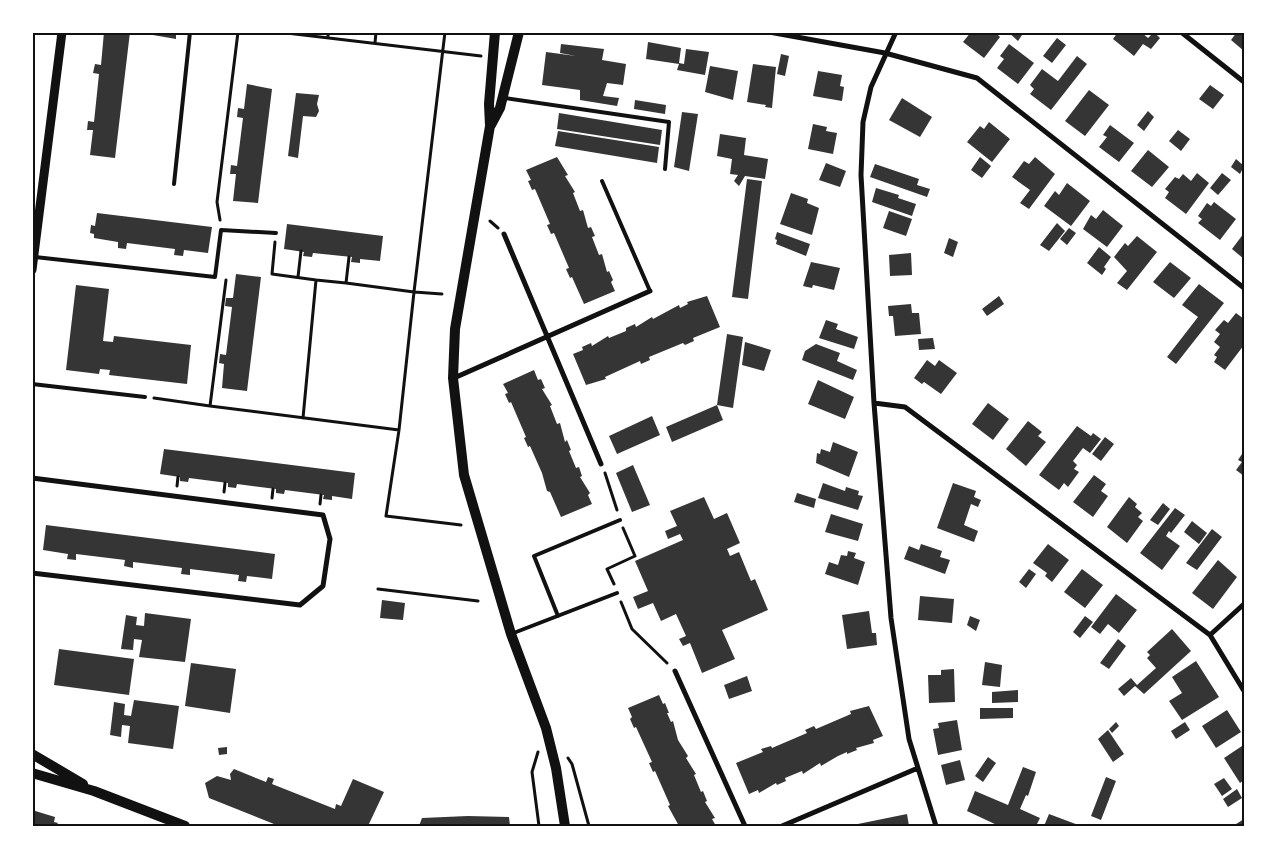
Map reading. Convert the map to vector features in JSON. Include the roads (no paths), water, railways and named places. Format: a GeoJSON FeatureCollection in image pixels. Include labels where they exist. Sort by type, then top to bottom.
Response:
{"type":"FeatureCollection","features":[{"type":"Feature","properties":{"kind":"main road"},"geometry":{"type":"LineString","coordinates":[[496,32],[489,104],[490,126],[455,329],[454,378],[464,475],[511,634],[546,728],[556,768],[565,826]]}},
{"type":"Feature","properties":{"kind":"main road"},"geometry":{"type":"LineString","coordinates":[[490,126],[500,108],[519,32]]}},
{"type":"Feature","properties":{"kind":"main road"},"geometry":{"type":"LineString","coordinates":[[32,754],[94,791]]}},
{"type":"Feature","properties":{"kind":"main road"},"geometry":{"type":"LineString","coordinates":[[32,773],[94,791],[185,826]]}},
{"type":"Feature","properties":{"kind":"street"},"geometry":{"type":"LineString","coordinates":[[32,270],[62,32]]}},
{"type":"Feature","properties":{"kind":"street"},"geometry":{"type":"LineString","coordinates":[[769,32],[885,53],[977,78],[1244,288]]}},
{"type":"Feature","properties":{"kind":"street"},"geometry":{"type":"LineString","coordinates":[[896,32],[871,87],[863,122],[861,175],[874,403],[892,618],[909,739],[936,826]]}},
{"type":"Feature","properties":{"kind":"street"},"geometry":{"type":"LineString","coordinates":[[1181,32],[1244,82]]}},
{"type":"Feature","properties":{"kind":"street"},"geometry":{"type":"LineString","coordinates":[[504,234],[601,464]]}},
{"type":"Feature","properties":{"kind":"street"},"geometry":{"type":"LineString","coordinates":[[454,378],[650,291]]}},
{"type":"Feature","properties":{"kind":"street"},"geometry":{"type":"LineString","coordinates":[[874,403],[905,407],[1210,635],[1244,691]]}},
{"type":"Feature","properties":{"kind":"street"},"geometry":{"type":"LineString","coordinates":[[32,478],[323,515],[330,539],[323,586],[300,604],[32,573]]}},
{"type":"Feature","properties":{"kind":"street"},"geometry":{"type":"LineString","coordinates":[[1210,635],[1244,604]]}},
{"type":"Feature","properties":{"kind":"street"},"geometry":{"type":"LineString","coordinates":[[675,671],[745,826]]}},
{"type":"Feature","properties":{"kind":"street"},"geometry":{"type":"LineString","coordinates":[[782,826],[918,768]]}},
{"type":"Feature","properties":{"kind":"lane"},"geometry":{"type":"LineString","coordinates":[[174,184],[190,32]]}},
{"type":"Feature","properties":{"kind":"lane"},"geometry":{"type":"LineString","coordinates":[[502,98],[669,122],[665,169]]}},
{"type":"Feature","properties":{"kind":"lane"},"geometry":{"type":"LineString","coordinates":[[602,181],[650,291]]}},
{"type":"Feature","properties":{"kind":"lane"},"geometry":{"type":"LineString","coordinates":[[35,258],[215,277],[221,230],[276,233]]}},
{"type":"Feature","properties":{"kind":"lane"},"geometry":{"type":"LineString","coordinates":[[32,384],[145,397]]}},
{"type":"Feature","properties":{"kind":"lane"},"geometry":{"type":"LineString","coordinates":[[558,616],[534,556],[620,520]]}},
{"type":"Feature","properties":{"kind":"lane"},"geometry":{"type":"LineString","coordinates":[[511,634],[618,593]]}}]}
